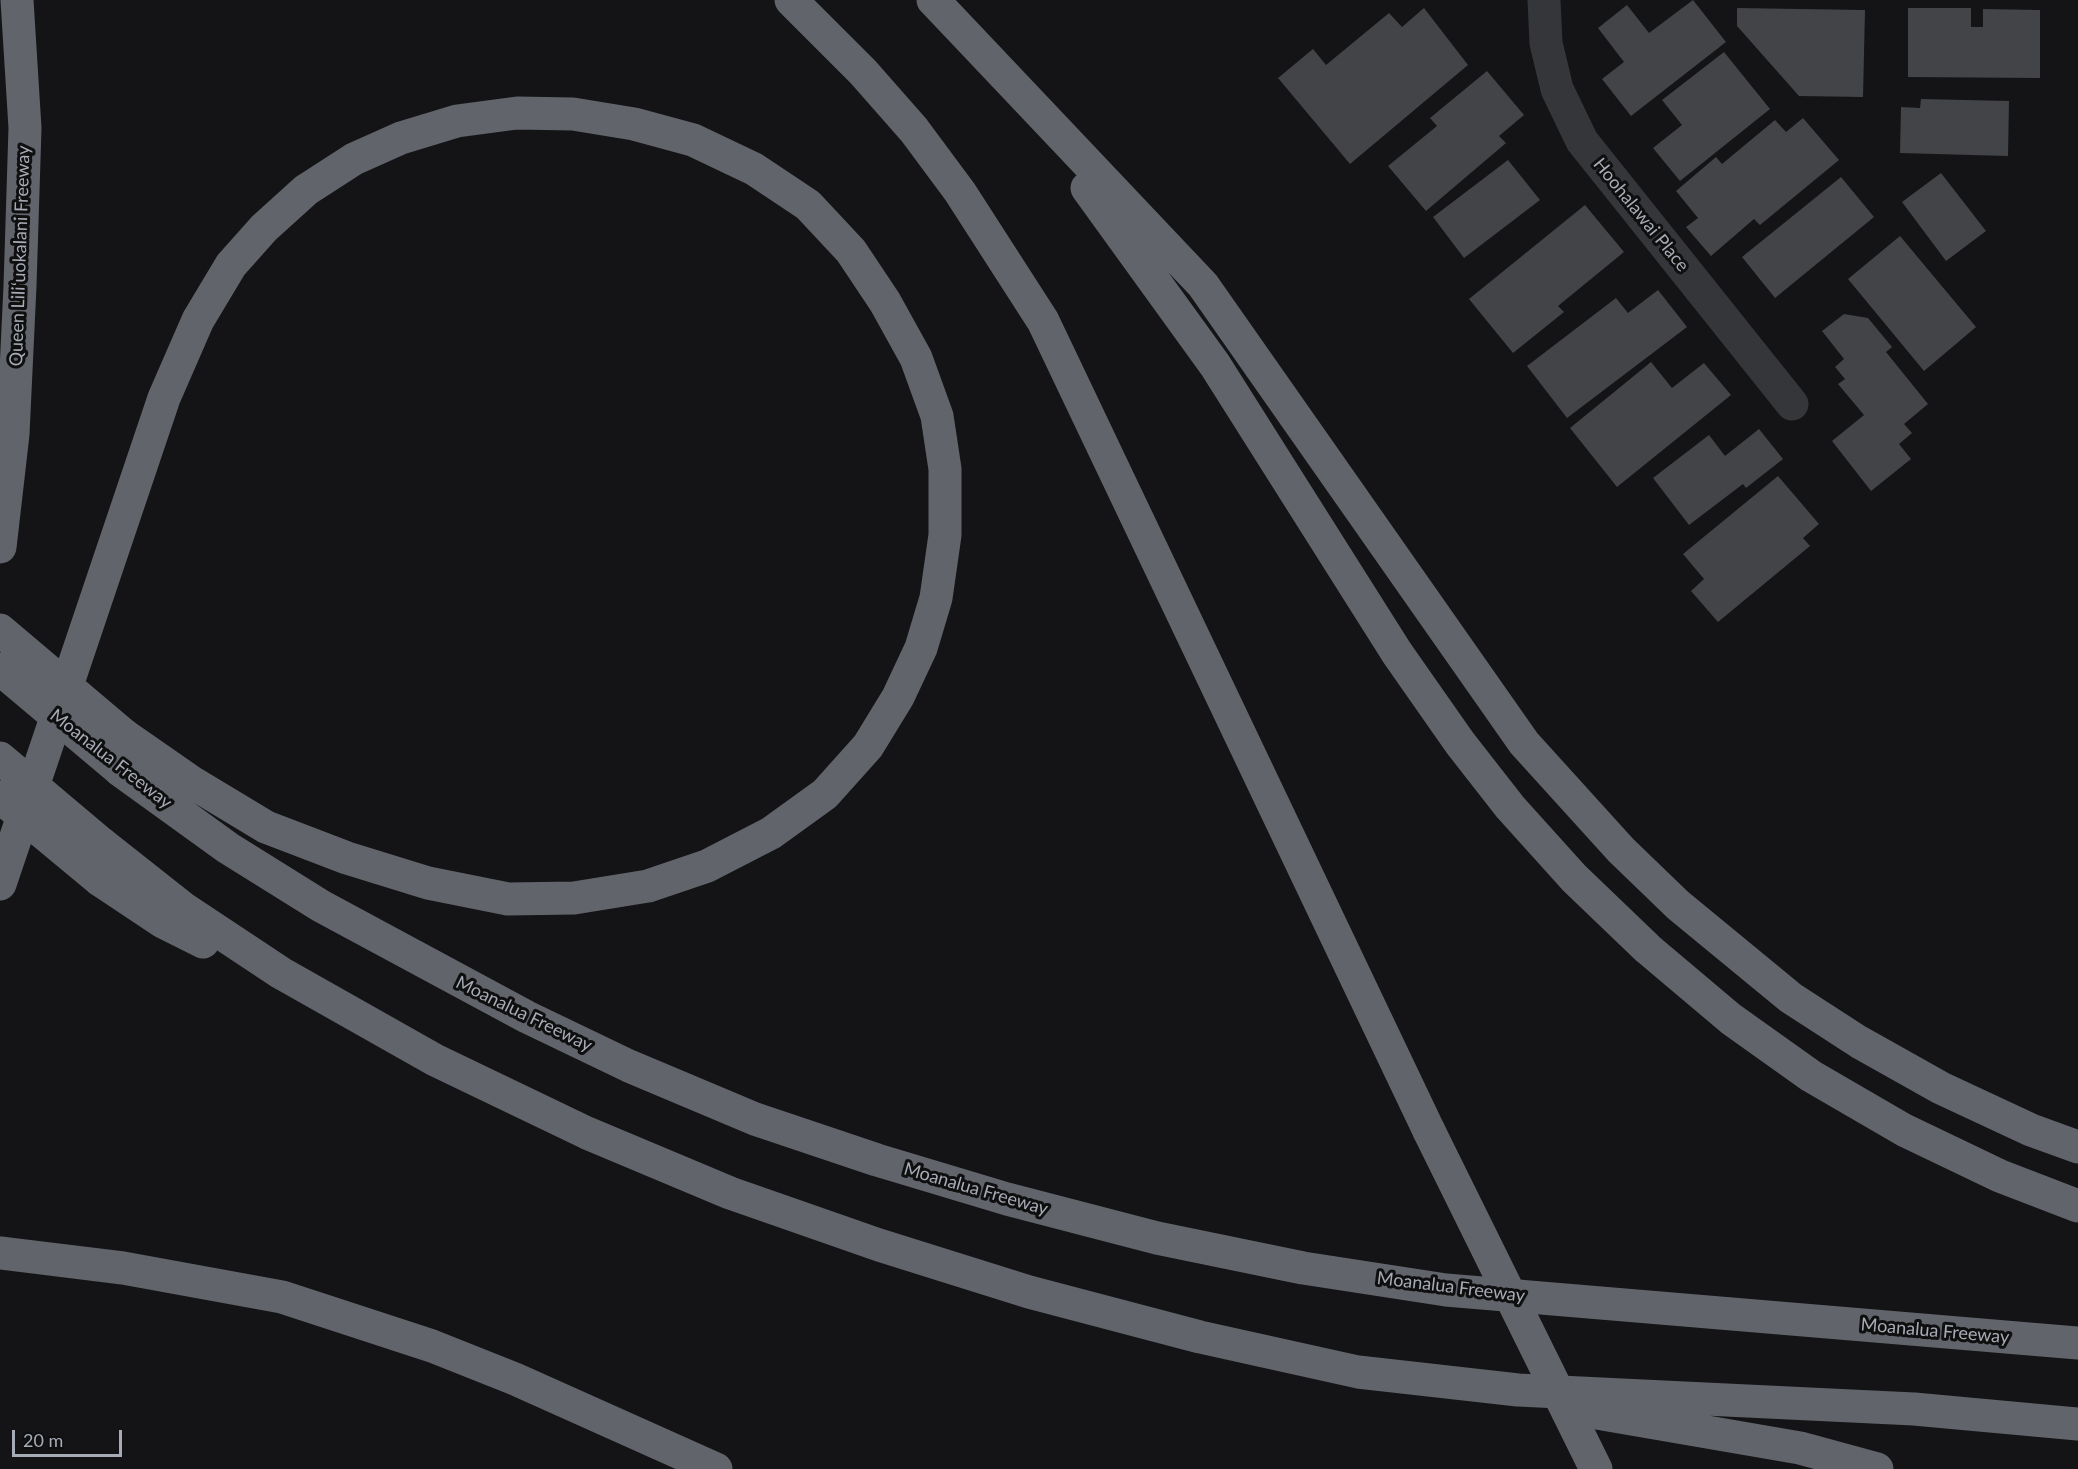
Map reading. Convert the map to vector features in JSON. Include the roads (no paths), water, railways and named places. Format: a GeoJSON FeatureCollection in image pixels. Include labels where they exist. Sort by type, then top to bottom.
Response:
{"type":"FeatureCollection","features":[{"type":"Feature","properties":{"kind":"highway","name":"Queen Liliʻuokalani Freeway"},"geometry":{"type":"LineString","coordinates":[[0,547],[13,434],[21,274],[25,128],[17,0]]}},
{"type":"Feature","properties":{"kind":"highway"},"geometry":{"type":"LineString","coordinates":[[791,0],[864,72],[914,130],[966,201],[1042,321],[1429,1131],[1596,1469]]}},
{"type":"Feature","properties":{"kind":"highway"},"geometry":{"type":"LineString","coordinates":[[933,0],[1203,285],[1524,743],[1621,850],[1678,905],[1791,998],[1859,1042],[1941,1088],[2031,1130],[2078,1147]]}},
{"type":"Feature","properties":{"kind":"highway"},"geometry":{"type":"LineString","coordinates":[[974,45],[1097,201],[1215,365],[1397,653],[1460,743],[1574,878],[1648,949],[1723,1012],[1811,1076],[1904,1130],[2000,1176],[2078,1206]]}},
{"type":"Feature","properties":{"kind":"highway"},"geometry":{"type":"LineString","coordinates":[[0,630],[124,735],[193,783],[266,827],[347,858],[428,882],[508,899],[574,898],[648,886],[707,866],[771,833],[825,794],[868,746],[898,697],[921,648],[936,598],[942,556],[945,469],[937,416],[916,358],[885,302],[851,251],[808,205],[754,169],[693,140],[634,124],[573,114],[517,112],[457,121],[401,138],[354,159],[306,190],[264,228],[231,265],[198,320],[164,398],[0,884]]}},
{"type":"Feature","properties":{"kind":"highway","name":"Moanalua Freeway"},"geometry":{"type":"LineString","coordinates":[[0,669],[120,770],[228,848],[321,906],[527,1017],[629,1066],[755,1119],[877,1160],[996,1196],[1156,1238],[1303,1268],[1446,1290],[2078,1343]]}},
{"type":"Feature","properties":{"kind":"highway"},"geometry":{"type":"LineString","coordinates":[[0,758],[102,844],[183,908],[281,973],[435,1060]]}},
{"type":"Feature","properties":{"kind":"highway"},"geometry":{"type":"LineString","coordinates":[[0,797],[100,880],[163,922],[435,1060],[587,1133],[730,1193],[879,1245],[1029,1292],[1177,1331],[1359,1372],[1800,1448],[1877,1469]]}},
{"type":"Feature","properties":{"kind":"highway"},"geometry":{"type":"LineString","coordinates":[[0,1253],[123,1268],[282,1297],[432,1346],[515,1379],[716,1469]]}},
{"type":"Feature","properties":{"kind":"highway"},"geometry":{"type":"LineString","coordinates":[[1359,1372],[1518,1390],[1914,1409],[2078,1424]]}},
{"type":"Feature","properties":{"kind":"street","name":"Hoohalawai Place"},"geometry":{"type":"LineString","coordinates":[[1544,0],[1546,43],[1557,89],[1582,141],[1792,404]]}}]}
